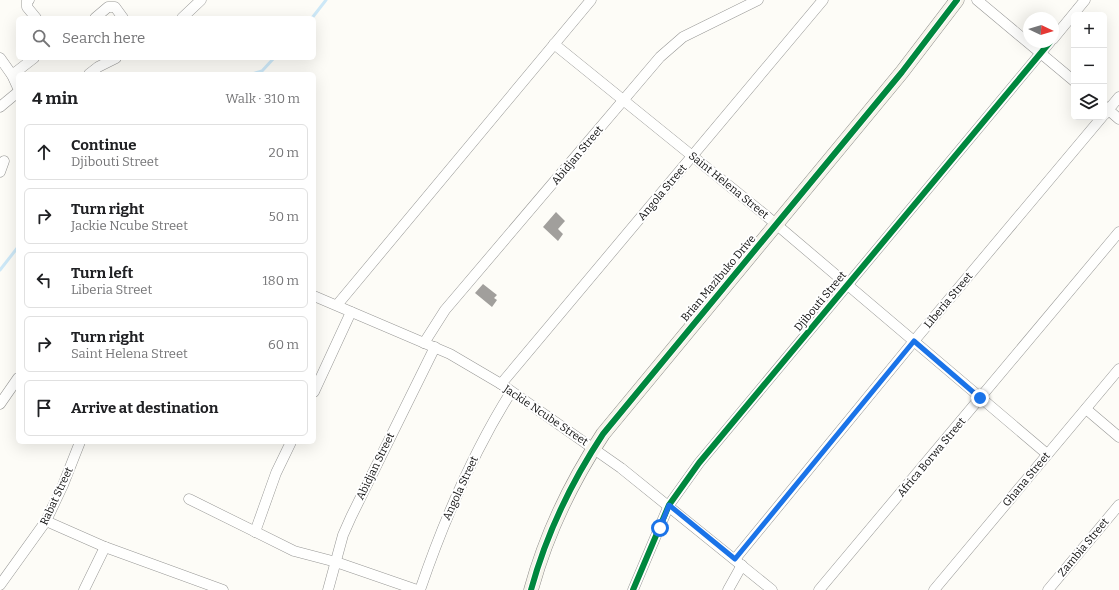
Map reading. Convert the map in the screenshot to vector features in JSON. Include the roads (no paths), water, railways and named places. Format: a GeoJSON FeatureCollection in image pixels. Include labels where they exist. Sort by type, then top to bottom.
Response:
{"type":"FeatureCollection","features":[{"type":"Feature","properties":{"kind":"street"},"geometry":{"type":"LineString","coordinates":[[29,0],[27,1],[27,7],[34,16]]}},
{"type":"Feature","properties":{"kind":"street"},"geometry":{"type":"LineString","coordinates":[[184,16],[201,0]]}},
{"type":"Feature","properties":{"kind":"street"},"geometry":{"type":"LineString","coordinates":[[337,305],[591,0]]}},
{"type":"Feature","properties":{"kind":"street","name":"Abidjan Street"},"geometry":{"type":"LineString","coordinates":[[424,343],[445,310],[660,57],[683,37],[758,0]]}},
{"type":"Feature","properties":{"kind":"street","name":"Angola Street"},"geometry":{"type":"LineString","coordinates":[[501,384],[823,0]]}},
{"type":"Feature","properties":{"kind":"street","name":"Brian Mazibuko Drive"},"geometry":{"type":"LineString","coordinates":[[531,590],[555,522],[594,448],[620,412],[902,72],[958,0]]}},
{"type":"Feature","properties":{"kind":"street"},"geometry":{"type":"LineString","coordinates":[[977,0],[1071,80]]}},
{"type":"Feature","properties":{"kind":"street"},"geometry":{"type":"LineString","coordinates":[[1059,32],[1085,0]]}},
{"type":"Feature","properties":{"kind":"street"},"geometry":{"type":"LineString","coordinates":[[97,16],[108,7],[115,7],[122,16]]}},
{"type":"Feature","properties":{"kind":"street","name":"Saint Helena Street"},"geometry":{"type":"LineString","coordinates":[[554,44],[776,224],[846,285],[1047,454]]}},
{"type":"Feature","properties":{"kind":"street","name":"Djibouti Street"},"geometry":{"type":"LineString","coordinates":[[633,590],[669,505],[709,450],[1045,48]]}},
{"type":"Feature","properties":{"kind":"street"},"geometry":{"type":"LineString","coordinates":[[0,58],[16,84]]}},
{"type":"Feature","properties":{"kind":"street"},"geometry":{"type":"LineString","coordinates":[[12,75],[31,60]]}},
{"type":"Feature","properties":{"kind":"street"},"geometry":{"type":"LineString","coordinates":[[91,72],[98,66],[112,60]]}},
{"type":"Feature","properties":{"kind":"street"},"geometry":{"type":"LineString","coordinates":[[0,107],[16,94]]}},
{"type":"Feature","properties":{"kind":"street","name":"Liberia Street"},"geometry":{"type":"LineString","coordinates":[[1107,110],[1119,97]]}},
{"type":"Feature","properties":{"kind":"street"},"geometry":{"type":"LineString","coordinates":[[1107,113],[1119,119]]}},
{"type":"Feature","properties":{"kind":"street","name":"Liberia Street"},"geometry":{"type":"LineString","coordinates":[[728,590],[739,562],[914,341],[1098,120]]}},
{"type":"Feature","properties":{"kind":"street"},"geometry":{"type":"LineString","coordinates":[[0,172],[4,161]]}},
{"type":"Feature","properties":{"kind":"street","name":"Africa Borwa Street"},"geometry":{"type":"LineString","coordinates":[[819,590],[1119,232]]}},
{"type":"Feature","properties":{"kind":"street","name":"Jackie Ncube Street"},"geometry":{"type":"LineString","coordinates":[[316,297],[435,347],[464,361],[501,384],[594,448],[669,505],[772,590]]}},
{"type":"Feature","properties":{"kind":"street"},"geometry":{"type":"LineString","coordinates":[[316,388],[351,312]]}},
{"type":"Feature","properties":{"kind":"street","name":"Abidjan Street"},"geometry":{"type":"LineString","coordinates":[[328,590],[343,535],[353,512],[435,347]]}},
{"type":"Feature","properties":{"kind":"street","name":"Ghana Street"},"geometry":{"type":"LineString","coordinates":[[934,590],[1119,369]]}},
{"type":"Feature","properties":{"kind":"street"},"geometry":{"type":"LineString","coordinates":[[0,404],[16,381]]}},
{"type":"Feature","properties":{"kind":"street","name":"Angola Street"},"geometry":{"type":"LineString","coordinates":[[419,590],[453,500],[485,435],[511,392]]}},
{"type":"Feature","properties":{"kind":"street"},"geometry":{"type":"LineString","coordinates":[[1086,409],[1119,437]]}},
{"type":"Feature","properties":{"kind":"street","name":"Rabat Street"},"geometry":{"type":"LineString","coordinates":[[0,586],[46,521],[63,485],[79,444]]}},
{"type":"Feature","properties":{"kind":"street"},"geometry":{"type":"LineString","coordinates":[[254,532],[276,473],[290,444]]}},
{"type":"Feature","properties":{"kind":"street"},"geometry":{"type":"LineString","coordinates":[[189,499],[294,551],[336,562],[419,590]]}},
{"type":"Feature","properties":{"kind":"street","name":"Zambia Street"},"geometry":{"type":"LineString","coordinates":[[1048,590],[1119,505]]}},
{"type":"Feature","properties":{"kind":"street"},"geometry":{"type":"LineString","coordinates":[[46,521],[105,547],[223,590]]}},
{"type":"Feature","properties":{"kind":"street"},"geometry":{"type":"LineString","coordinates":[[84,590],[105,547]]}},
{"type":"Feature","properties":{"kind":"waterway"},"geometry":{"type":"LineString","coordinates":[[314,16],[326,0]]}},
{"type":"Feature","properties":{"kind":"waterway"},"geometry":{"type":"LineString","coordinates":[[259,72],[262,71],[272,60]]}},
{"type":"Feature","properties":{"kind":"waterway"},"geometry":{"type":"LineString","coordinates":[[0,270],[16,250]]}}]}
